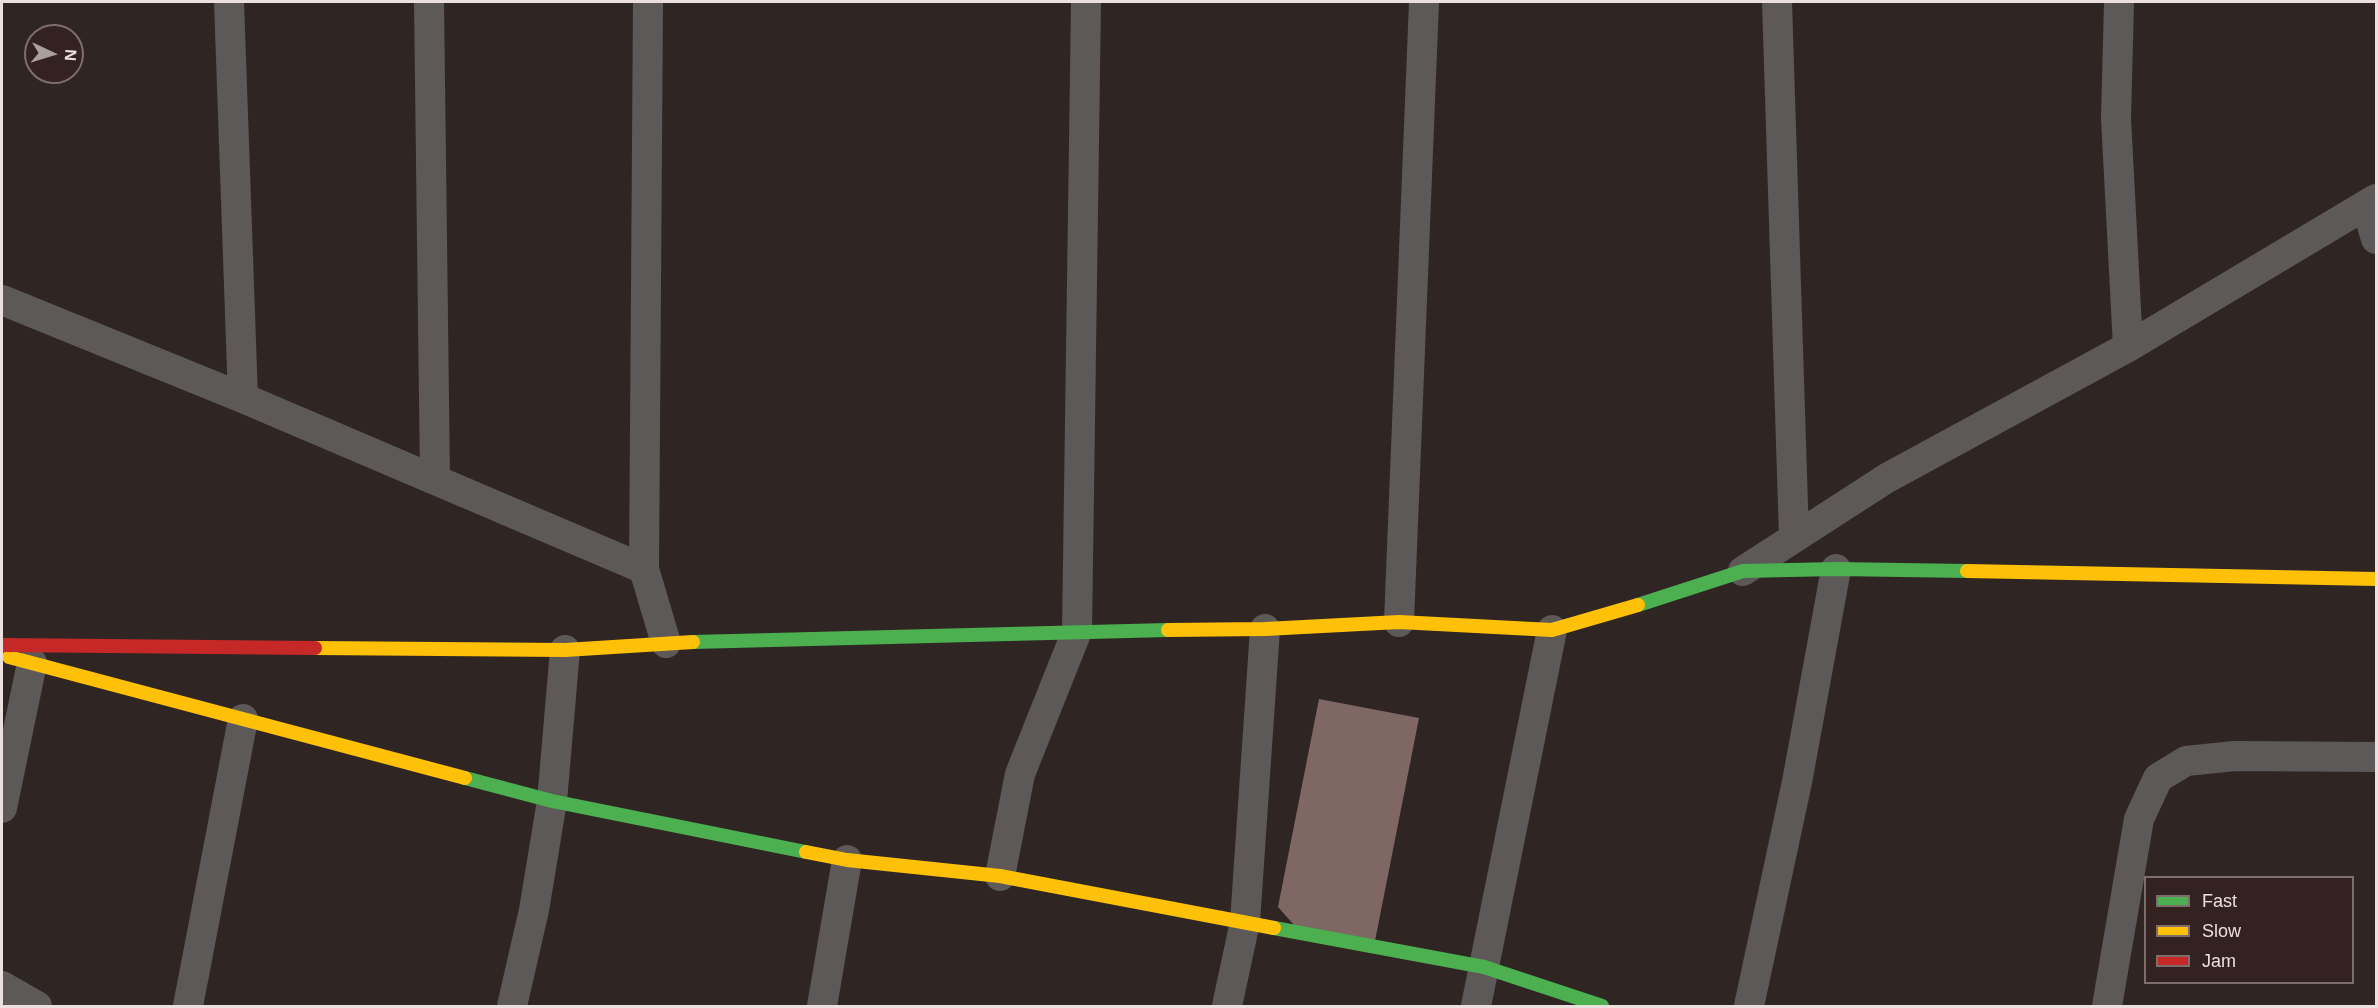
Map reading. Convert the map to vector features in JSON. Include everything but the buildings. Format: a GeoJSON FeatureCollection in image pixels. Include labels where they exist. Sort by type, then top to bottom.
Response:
{"type":"FeatureCollection","features":[{"type":"Feature","properties":{"kind":"street"},"geometry":{"type":"LineString","coordinates":[[229,2],[243,398]]}},
{"type":"Feature","properties":{"kind":"street"},"geometry":{"type":"LineString","coordinates":[[429,2],[435,479]]}},
{"type":"Feature","properties":{"kind":"street"},"geometry":{"type":"LineString","coordinates":[[648,2],[644,568],[666,643]]}},
{"type":"Feature","properties":{"kind":"street"},"geometry":{"type":"LineString","coordinates":[[1000,876],[1020,774],[1077,631],[1086,2]]}},
{"type":"Feature","properties":{"kind":"street"},"geometry":{"type":"LineString","coordinates":[[1399,622],[1424,2]]}},
{"type":"Feature","properties":{"kind":"street"},"geometry":{"type":"LineString","coordinates":[[1777,2],[1794,537]]}},
{"type":"Feature","properties":{"kind":"street"},"geometry":{"type":"LineString","coordinates":[[2119,2],[2116,118],[2128,347]]}},
{"type":"Feature","properties":{"kind":"street"},"geometry":{"type":"LineString","coordinates":[[2,645],[565,650],[666,643],[1077,631],[1265,629],[1399,622],[1551,630],[1743,571],[1887,478],[2128,347],[2371,202],[2376,239]]}},
{"type":"Feature","properties":{"kind":"street"},"geometry":{"type":"LineString","coordinates":[[2,300],[243,398],[644,568]]}},
{"type":"Feature","properties":{"kind":"street"},"geometry":{"type":"LineString","coordinates":[[1743,571],[1836,569],[2376,579]]}},
{"type":"Feature","properties":{"kind":"street"},"geometry":{"type":"LineString","coordinates":[[1749,1006],[1797,782],[1836,569]]}},
{"type":"Feature","properties":{"kind":"street"},"geometry":{"type":"LineString","coordinates":[[1227,1006],[1245,922],[1265,629]]}},
{"type":"Feature","properties":{"kind":"street"},"geometry":{"type":"LineString","coordinates":[[1476,1006],[1551,630]]}},
{"type":"Feature","properties":{"kind":"street"},"geometry":{"type":"LineString","coordinates":[[512,1006],[534,910],[552,801],[565,650]]}},
{"type":"Feature","properties":{"kind":"street"},"geometry":{"type":"LineString","coordinates":[[2,655],[552,801],[848,860],[1000,876],[1484,967],[1602,1006]]}},
{"type":"Feature","properties":{"kind":"street"},"geometry":{"type":"LineString","coordinates":[[2,807],[32,663]]}},
{"type":"Feature","properties":{"kind":"street"},"geometry":{"type":"LineString","coordinates":[[188,1006],[243,719]]}},
{"type":"Feature","properties":{"kind":"street"},"geometry":{"type":"LineString","coordinates":[[2107,1006],[2139,819],[2158,778],[2186,761],[2235,756],[2376,757]]}},
{"type":"Feature","properties":{"kind":"street"},"geometry":{"type":"LineString","coordinates":[[822,1006],[848,860]]}},
{"type":"Feature","properties":{"kind":"street"},"geometry":{"type":"LineString","coordinates":[[2,986],[37,1006]]}},
{"type":"Feature","properties":{"kind":"traffic: fast"},"geometry":{"type":"LineString","coordinates":[[1638,605],[1743,571],[1836,569],[1967,571]]}},
{"type":"Feature","properties":{"kind":"traffic: fast"},"geometry":{"type":"LineString","coordinates":[[693,642],[1168,630]]}},
{"type":"Feature","properties":{"kind":"traffic: fast"},"geometry":{"type":"LineString","coordinates":[[465,778],[552,801],[806,852]]}},
{"type":"Feature","properties":{"kind":"traffic: fast"},"geometry":{"type":"LineString","coordinates":[[1274,928],[1484,967],[1602,1006]]}},
{"type":"Feature","properties":{"kind":"traffic: slow"},"geometry":{"type":"LineString","coordinates":[[1967,571],[2376,579]]}},
{"type":"Feature","properties":{"kind":"traffic: slow"},"geometry":{"type":"LineString","coordinates":[[1168,630],[1265,629],[1399,622],[1552,630],[1638,605]]}},
{"type":"Feature","properties":{"kind":"traffic: slow"},"geometry":{"type":"LineString","coordinates":[[315,648],[565,650],[693,642]]}},
{"type":"Feature","properties":{"kind":"traffic: slow"},"geometry":{"type":"LineString","coordinates":[[9,657],[465,778]]}},
{"type":"Feature","properties":{"kind":"traffic: slow"},"geometry":{"type":"LineString","coordinates":[[806,852],[847,860],[1000,876],[1274,928]]}},
{"type":"Feature","properties":{"kind":"traffic: jam"},"geometry":{"type":"LineString","coordinates":[[2,645],[315,648]]}}]}
